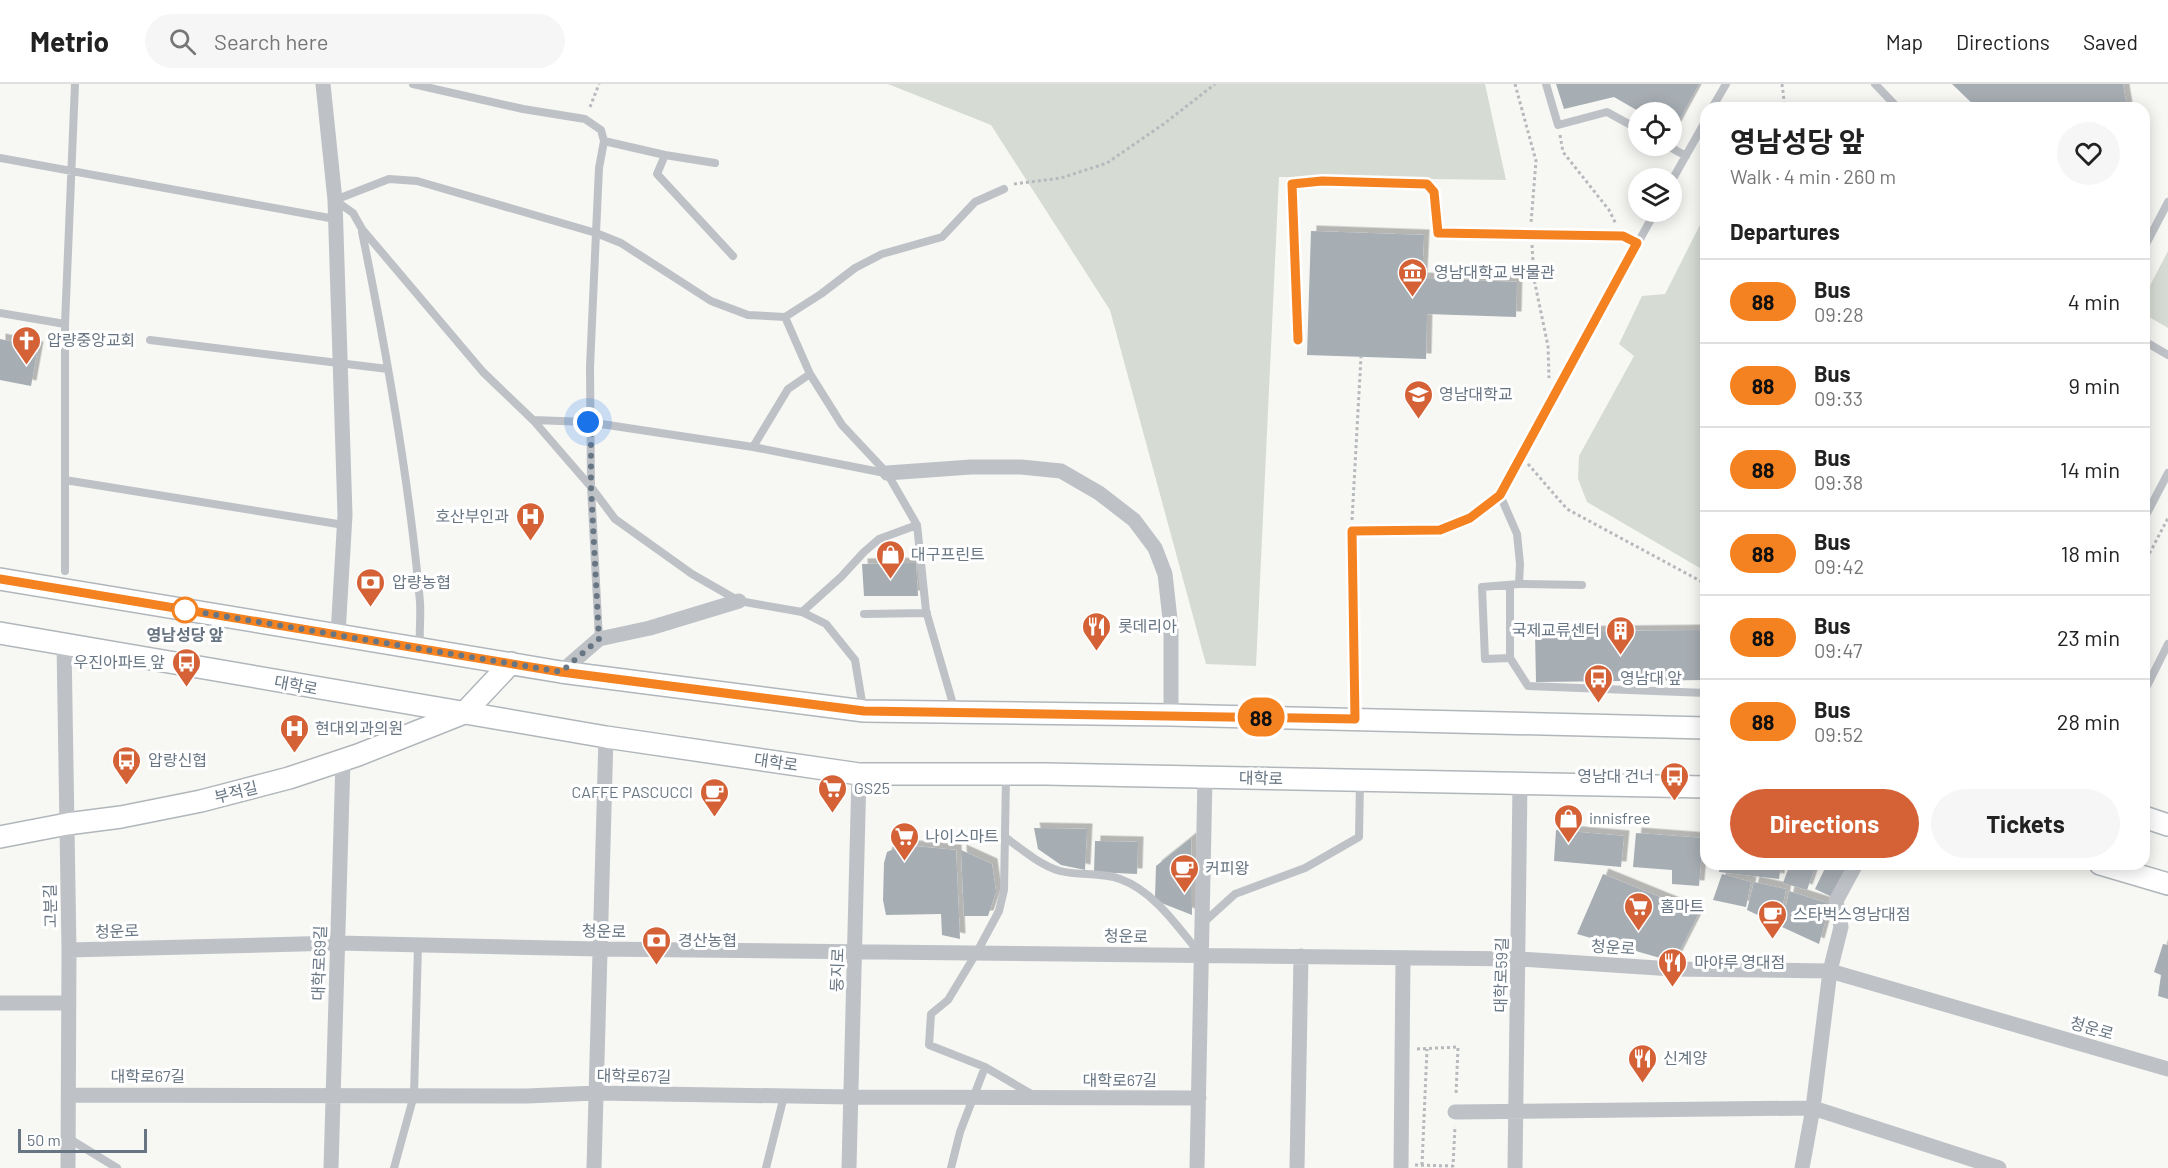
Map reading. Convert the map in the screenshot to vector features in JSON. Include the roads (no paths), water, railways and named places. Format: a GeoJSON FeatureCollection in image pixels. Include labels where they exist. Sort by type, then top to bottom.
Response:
{"type":"FeatureCollection","features":[{"type":"Feature","properties":{"kind":"main road"},"geometry":{"type":"LineString","coordinates":[[0,579],[561,672],[864,711],[1171,715],[1700,728]]}},
{"type":"Feature","properties":{"kind":"main road","name":"대학로"},"geometry":{"type":"LineString","coordinates":[[0,633],[606,737],[859,774],[1205,777],[1700,787]]}},
{"type":"Feature","properties":{"kind":"main road"},"geometry":{"type":"LineString","coordinates":[[464,713],[511,663]]}},
{"type":"Feature","properties":{"kind":"main road","name":"부적길"},"geometry":{"type":"LineString","coordinates":[[0,837],[201,801],[290,778],[464,713]]}},
{"type":"Feature","properties":{"kind":"main road"},"geometry":{"type":"LineString","coordinates":[[2150,819],[2168,825]]}},
{"type":"Feature","properties":{"kind":"main road"},"geometry":{"type":"LineString","coordinates":[[2120,870],[2168,884]]}},
{"type":"Feature","properties":{"kind":"street"},"geometry":{"type":"LineString","coordinates":[[323,84],[335,200],[340,364],[344,525],[338,634]]}},
{"type":"Feature","properties":{"kind":"street"},"geometry":{"type":"LineString","coordinates":[[887,473],[971,467],[1021,467],[1061,471],[1099,493],[1134,520],[1155,548],[1165,574],[1171,628],[1171,715]]}},
{"type":"Feature","properties":{"kind":"street"},"geometry":{"type":"LineString","coordinates":[[561,672],[599,639],[650,628],[740,601]]}},
{"type":"Feature","properties":{"kind":"street","name":"고분길"},"geometry":{"type":"LineString","coordinates":[[64,643],[69,950],[68,1168]]}},
{"type":"Feature","properties":{"kind":"street"},"geometry":{"type":"LineString","coordinates":[[594,1168],[606,737]]}},
{"type":"Feature","properties":{"kind":"street","name":"대학로69길"},"geometry":{"type":"LineString","coordinates":[[331,1168],[343,760]]}},
{"type":"Feature","properties":{"kind":"street","name":"둥지로"},"geometry":{"type":"LineString","coordinates":[[849,1168],[859,774]]}},
{"type":"Feature","properties":{"kind":"street"},"geometry":{"type":"LineString","coordinates":[[1197,1168],[1205,777]]}},
{"type":"Feature","properties":{"kind":"street","name":"대학로59길"},"geometry":{"type":"LineString","coordinates":[[1515,1168],[1520,958],[1520,783]]}},
{"type":"Feature","properties":{"kind":"street"},"geometry":{"type":"LineString","coordinates":[[1802,1168],[1813,1108],[1830,971],[1841,927],[1836,901],[1853,870]]}},
{"type":"Feature","properties":{"kind":"street","name":"청운로"},"geometry":{"type":"LineString","coordinates":[[69,950],[338,943],[599,949],[1520,958],[1673,969],[1830,971],[2168,1069]]}},
{"type":"Feature","properties":{"kind":"street"},"geometry":{"type":"LineString","coordinates":[[1297,1168],[1301,957]]}},
{"type":"Feature","properties":{"kind":"street"},"geometry":{"type":"LineString","coordinates":[[1401,1167],[1403,958]]}},
{"type":"Feature","properties":{"kind":"street"},"geometry":{"type":"LineString","coordinates":[[0,1003],[69,1004]]}},
{"type":"Feature","properties":{"kind":"street","name":"대학로67길"},"geometry":{"type":"LineString","coordinates":[[69,1095],[527,1096],[596,1093],[851,1097],[1199,1098]]}},
{"type":"Feature","properties":{"kind":"street"},"geometry":{"type":"LineString","coordinates":[[1455,1112],[1813,1108],[1999,1168]]}},
{"type":"Feature","properties":{"kind":"lane"},"geometry":{"type":"LineString","coordinates":[[65,571],[65,324],[75,84]]}},
{"type":"Feature","properties":{"kind":"lane"},"geometry":{"type":"LineString","coordinates":[[413,84],[523,109],[585,119],[601,130],[604,141],[599,168],[590,367],[591,487],[599,639]]}},
{"type":"Feature","properties":{"kind":"lane"},"geometry":{"type":"LineString","coordinates":[[1546,84],[1558,125],[1607,112],[1628,124]]}},
{"type":"Feature","properties":{"kind":"lane"},"geometry":{"type":"LineString","coordinates":[[1716,102],[1726,84]]}},
{"type":"Feature","properties":{"kind":"lane"},"geometry":{"type":"LineString","coordinates":[[1875,84],[1892,102]]}},
{"type":"Feature","properties":{"kind":"lane"},"geometry":{"type":"LineString","coordinates":[[1679,168],[1700,131]]}},
{"type":"Feature","properties":{"kind":"lane"},"geometry":{"type":"LineString","coordinates":[[604,141],[665,155],[715,163]]}},
{"type":"Feature","properties":{"kind":"lane"},"geometry":{"type":"LineString","coordinates":[[1682,154],[1686,156]]}},
{"type":"Feature","properties":{"kind":"lane"},"geometry":{"type":"LineString","coordinates":[[665,155],[657,174],[733,256]]}},
{"type":"Feature","properties":{"kind":"lane"},"geometry":{"type":"LineString","coordinates":[[0,158],[335,219]]}},
{"type":"Feature","properties":{"kind":"lane"},"geometry":{"type":"LineString","coordinates":[[335,200],[389,179],[417,181],[596,233],[621,243],[711,301],[748,315],[785,316],[821,294],[855,268],[882,254],[942,237],[975,202],[1004,189]]}},
{"type":"Feature","properties":{"kind":"lane"},"geometry":{"type":"LineString","coordinates":[[1298,340],[1292,184],[1322,181],[1427,184],[1434,192],[1438,233],[1623,236],[1637,243]]}},
{"type":"Feature","properties":{"kind":"lane"},"geometry":{"type":"LineString","coordinates":[[335,200],[353,213],[362,229],[483,372],[533,420],[591,487],[615,519],[641,540],[692,574],[740,601],[802,612],[826,624],[855,660],[864,711]]}},
{"type":"Feature","properties":{"kind":"lane"},"geometry":{"type":"LineString","coordinates":[[2150,236],[2168,202]]}},
{"type":"Feature","properties":{"kind":"lane"},"geometry":{"type":"LineString","coordinates":[[1355,719],[1352,531],[1440,530],[1470,518],[1500,495],[1649,222]]}},
{"type":"Feature","properties":{"kind":"lane"},"geometry":{"type":"LineString","coordinates":[[362,229],[388,369],[410,510],[420,605],[420,649]]}},
{"type":"Feature","properties":{"kind":"lane"},"geometry":{"type":"LineString","coordinates":[[0,313],[65,324]]}},
{"type":"Feature","properties":{"kind":"lane"},"geometry":{"type":"LineString","coordinates":[[785,316],[810,374],[842,425],[887,473],[917,525],[927,613],[955,712]]}},
{"type":"Feature","properties":{"kind":"lane"},"geometry":{"type":"LineString","coordinates":[[150,340],[388,369]]}},
{"type":"Feature","properties":{"kind":"lane"},"geometry":{"type":"LineString","coordinates":[[2150,344],[2168,355]]}},
{"type":"Feature","properties":{"kind":"lane"},"geometry":{"type":"LineString","coordinates":[[753,447],[788,389],[810,374]]}},
{"type":"Feature","properties":{"kind":"lane"},"geometry":{"type":"LineString","coordinates":[[533,420],[591,423],[753,447],[887,473]]}},
{"type":"Feature","properties":{"kind":"lane"},"geometry":{"type":"LineString","coordinates":[[2150,508],[2168,473]]}},
{"type":"Feature","properties":{"kind":"lane"},"geometry":{"type":"LineString","coordinates":[[65,480],[344,525]]}},
{"type":"Feature","properties":{"kind":"lane"},"geometry":{"type":"LineString","coordinates":[[1500,495],[1517,534],[1520,564],[1515,585],[1510,658],[1528,686],[1700,693]]}},
{"type":"Feature","properties":{"kind":"lane"},"geometry":{"type":"LineString","coordinates":[[802,612],[879,539],[917,525]]}},
{"type":"Feature","properties":{"kind":"lane"},"geometry":{"type":"LineString","coordinates":[[1510,658],[1485,659],[1482,587],[1582,585]]}},
{"type":"Feature","properties":{"kind":"lane"},"geometry":{"type":"LineString","coordinates":[[864,614],[927,613]]}},
{"type":"Feature","properties":{"kind":"lane"},"geometry":{"type":"LineString","coordinates":[[2150,680],[2168,644]]}},
{"type":"Feature","properties":{"kind":"lane"},"geometry":{"type":"LineString","coordinates":[[1006,775],[1004,890],[999,911],[948,1000],[932,1014],[929,1045],[985,1067],[1037,1097]]}},
{"type":"Feature","properties":{"kind":"lane"},"geometry":{"type":"LineString","coordinates":[[1202,924],[1235,894],[1305,868],[1359,837],[1360,780]]}},
{"type":"Feature","properties":{"kind":"lane"},"geometry":{"type":"LineString","coordinates":[[1005,837],[1030,855],[1059,870],[1119,878],[1140,889],[1170,917],[1201,955]]}},
{"type":"Feature","properties":{"kind":"lane"},"geometry":{"type":"LineString","coordinates":[[394,1168],[414,1095],[418,945]]}},
{"type":"Feature","properties":{"kind":"lane"},"geometry":{"type":"LineString","coordinates":[[951,1168],[960,1132],[985,1067]]}},
{"type":"Feature","properties":{"kind":"lane"},"geometry":{"type":"LineString","coordinates":[[766,1168],[784,1096]]}},
{"type":"Feature","properties":{"kind":"lane"},"geometry":{"type":"LineString","coordinates":[[68,1138],[117,1168]]}},
{"type":"Feature","properties":{"kind":"place","name":"영남대학교 박물관"},"geometry":{"type":"Point","coordinates":[1413,298]}},
{"type":"Feature","properties":{"kind":"place","name":"압량중앙교회"},"geometry":{"type":"Point","coordinates":[26,366]}},
{"type":"Feature","properties":{"kind":"place","name":"영남대학교"},"geometry":{"type":"Point","coordinates":[1418,420]}},
{"type":"Feature","properties":{"kind":"place","name":"호산부인과"},"geometry":{"type":"Point","coordinates":[530,542]}},
{"type":"Feature","properties":{"kind":"place","name":"대구프린트"},"geometry":{"type":"Point","coordinates":[890,580]}},
{"type":"Feature","properties":{"kind":"place","name":"압량농협"},"geometry":{"type":"Point","coordinates":[371,608]}},
{"type":"Feature","properties":{"kind":"place","name":"영남성당 앞"},"geometry":{"type":"Point","coordinates":[185,610]}},
{"type":"Feature","properties":{"kind":"place","name":"롯데리아"},"geometry":{"type":"Point","coordinates":[1097,652]}},
{"type":"Feature","properties":{"kind":"place","name":"국제교류센터"},"geometry":{"type":"Point","coordinates":[1621,656]}},
{"type":"Feature","properties":{"kind":"place","name":"우진아파트 앞"},"geometry":{"type":"Point","coordinates":[186,688]}},
{"type":"Feature","properties":{"kind":"place","name":"영남대 앞"},"geometry":{"type":"Point","coordinates":[1599,704]}},
{"type":"Feature","properties":{"kind":"place","name":"현대외과의원"},"geometry":{"type":"Point","coordinates":[294,754]}},
{"type":"Feature","properties":{"kind":"place","name":"압량신협"},"geometry":{"type":"Point","coordinates":[127,786]}},
{"type":"Feature","properties":{"kind":"place","name":"영남대 건너"},"geometry":{"type":"Point","coordinates":[1675,802]}},
{"type":"Feature","properties":{"kind":"place","name":"GS25"},"geometry":{"type":"Point","coordinates":[833,814]}},
{"type":"Feature","properties":{"kind":"place","name":"CAFFE PASCUCCI"},"geometry":{"type":"Point","coordinates":[714,818]}},
{"type":"Feature","properties":{"kind":"place","name":"innisfree"},"geometry":{"type":"Point","coordinates":[1568,844]}},
{"type":"Feature","properties":{"kind":"place","name":"나이스마트"},"geometry":{"type":"Point","coordinates":[904,862]}},
{"type":"Feature","properties":{"kind":"place","name":"커피왕"},"geometry":{"type":"Point","coordinates":[1184,894]}},
{"type":"Feature","properties":{"kind":"place","name":"홈마트"},"geometry":{"type":"Point","coordinates":[1639,932]}},
{"type":"Feature","properties":{"kind":"place","name":"스타벅스영남대점"},"geometry":{"type":"Point","coordinates":[1772,940]}},
{"type":"Feature","properties":{"kind":"place","name":"경산농협"},"geometry":{"type":"Point","coordinates":[657,966]}},
{"type":"Feature","properties":{"kind":"place","name":"마야루 영대점"},"geometry":{"type":"Point","coordinates":[1673,988]}},
{"type":"Feature","properties":{"kind":"place","name":"신계양"},"geometry":{"type":"Point","coordinates":[1642,1084]}}]}
